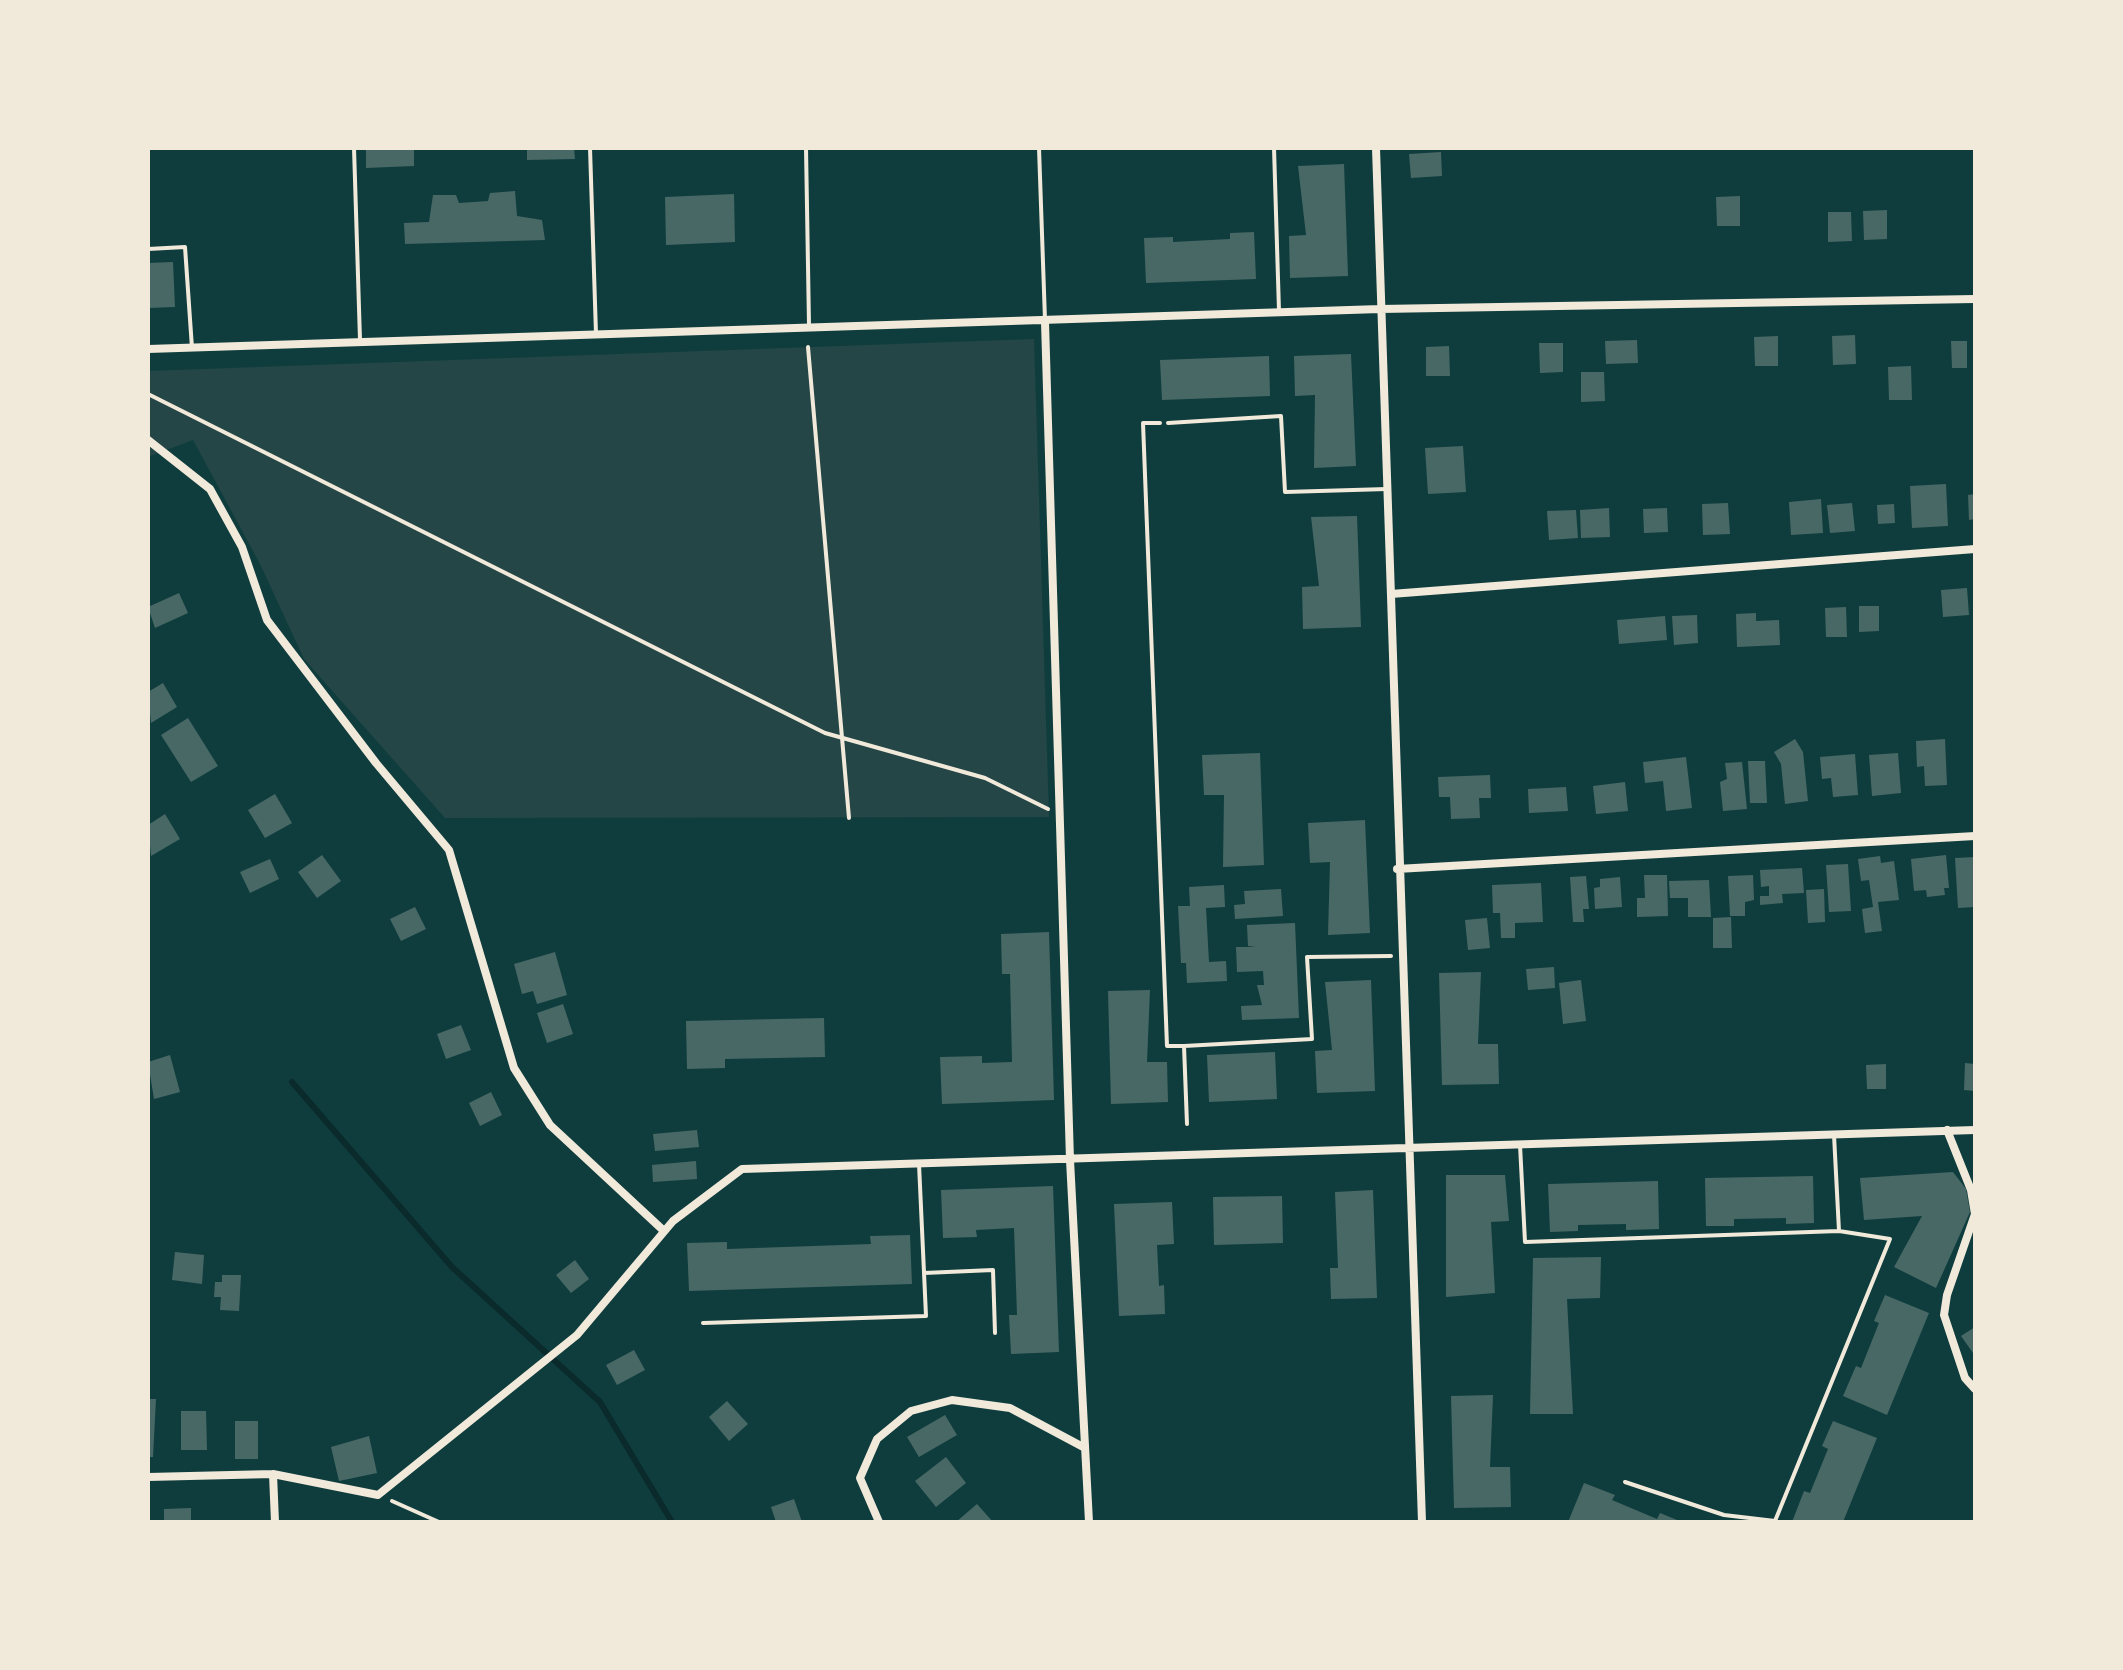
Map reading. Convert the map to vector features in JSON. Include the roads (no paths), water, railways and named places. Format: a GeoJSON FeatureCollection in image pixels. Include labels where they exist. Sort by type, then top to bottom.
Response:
{"type":"FeatureCollection","features":[{"type":"Feature","properties":{"kind":"street"},"geometry":{"type":"LineString","coordinates":[[1376,148],[1397,869],[1422,1522]]}},
{"type":"Feature","properties":{"kind":"street"},"geometry":{"type":"LineString","coordinates":[[148,349],[1380,309],[1975,299]]}},
{"type":"Feature","properties":{"kind":"street"},"geometry":{"type":"LineString","coordinates":[[1045,322],[1070,1160],[1089,1522]]}},
{"type":"Feature","properties":{"kind":"street"},"geometry":{"type":"LineString","coordinates":[[148,440],[210,489],[242,547],[267,620],[376,763],[449,850],[514,1068],[550,1125],[664,1231]]}},
{"type":"Feature","properties":{"kind":"street"},"geometry":{"type":"LineString","coordinates":[[1391,594],[1975,549]]}},
{"type":"Feature","properties":{"kind":"street"},"geometry":{"type":"LineString","coordinates":[[1397,869],[1975,836]]}},
{"type":"Feature","properties":{"kind":"street"},"geometry":{"type":"LineString","coordinates":[[1947,1130],[1971,1190],[1975,1214],[1947,1295],[1944,1315],[1965,1378],[1975,1389]]}},
{"type":"Feature","properties":{"kind":"street"},"geometry":{"type":"LineString","coordinates":[[148,1477],[273,1474],[378,1495],[577,1335],[664,1231],[742,1169],[1975,1130]]}},
{"type":"Feature","properties":{"kind":"street"},"geometry":{"type":"LineString","coordinates":[[879,1522],[860,1478],[877,1439],[911,1411],[952,1400],[1010,1408],[1085,1448]]}},
{"type":"Feature","properties":{"kind":"street"},"geometry":{"type":"LineString","coordinates":[[273,1474],[275,1522]]}},
{"type":"Feature","properties":{"kind":"lane"},"geometry":{"type":"LineString","coordinates":[[354,148],[361,342]]}},
{"type":"Feature","properties":{"kind":"lane"},"geometry":{"type":"LineString","coordinates":[[590,148],[596,334]]}},
{"type":"Feature","properties":{"kind":"lane"},"geometry":{"type":"LineString","coordinates":[[806,148],[809,328]]}},
{"type":"Feature","properties":{"kind":"lane"},"geometry":{"type":"LineString","coordinates":[[1039,148],[1045,322]]}},
{"type":"Feature","properties":{"kind":"lane"},"geometry":{"type":"LineString","coordinates":[[1274,148],[1279,313]]}},
{"type":"Feature","properties":{"kind":"lane"},"geometry":{"type":"LineString","coordinates":[[148,249],[185,247],[192,348]]}},
{"type":"Feature","properties":{"kind":"lane"},"geometry":{"type":"LineString","coordinates":[[1168,423],[1281,416],[1285,492],[1387,489]]}},
{"type":"Feature","properties":{"kind":"lane"},"geometry":{"type":"LineString","coordinates":[[1834,1135],[1839,1231]]}},
{"type":"Feature","properties":{"kind":"lane"},"geometry":{"type":"LineString","coordinates":[[1520,1145],[1525,1242],[1839,1231],[1890,1239],[1775,1521],[1724,1515],[1625,1482]]}},
{"type":"Feature","properties":{"kind":"lane"},"geometry":{"type":"LineString","coordinates":[[703,1323],[926,1316],[919,1164]]}},
{"type":"Feature","properties":{"kind":"lane"},"geometry":{"type":"LineString","coordinates":[[924,1273],[993,1270],[995,1333]]}},
{"type":"Feature","properties":{"kind":"waterway"},"geometry":{"type":"LineString","coordinates":[[292,1082],[452,1267],[600,1402],[672,1522]]}}]}
